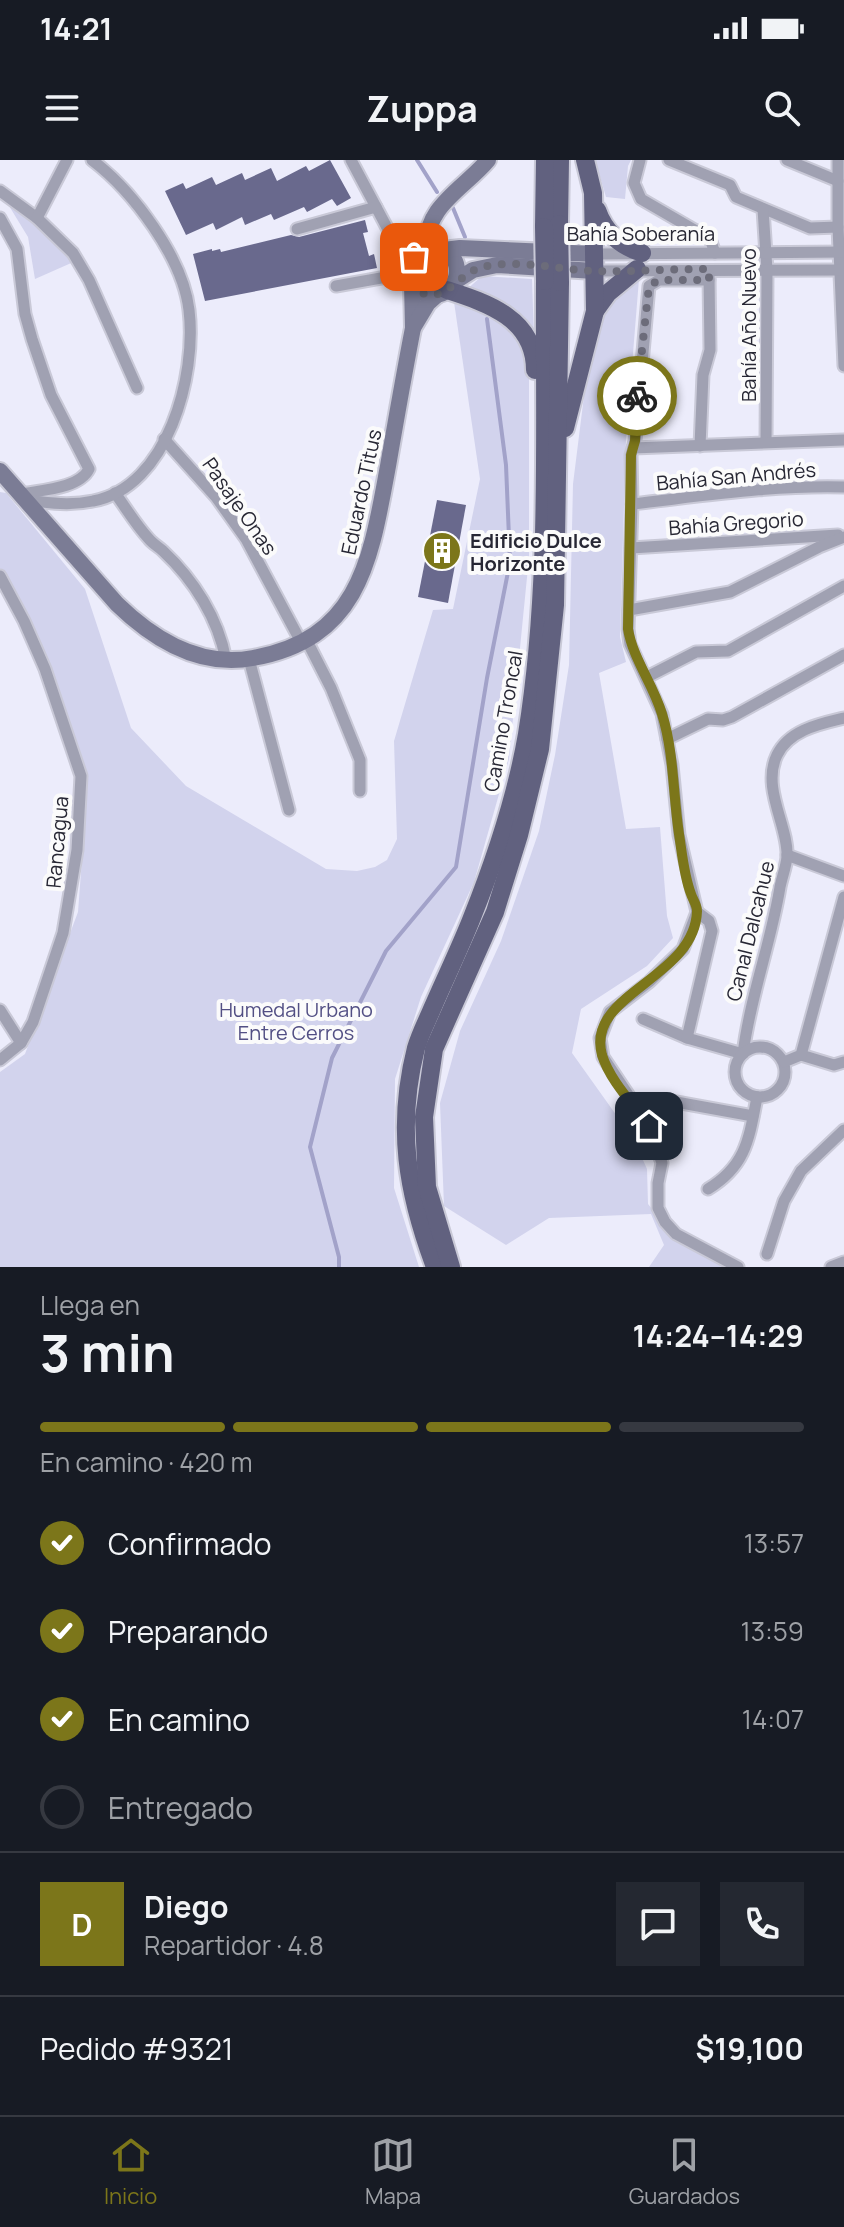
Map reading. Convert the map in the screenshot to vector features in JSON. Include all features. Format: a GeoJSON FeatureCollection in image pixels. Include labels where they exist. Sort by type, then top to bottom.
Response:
{"type":"FeatureCollection","features":[{"type":"Feature","properties":{"kind":"main road","name":"Camino Troncal"},"geometry":{"type":"LineString","coordinates":[[451,1267],[427,1187],[424,1117],[427,1087],[434,1049],[495,912],[535,772],[546,706],[555,605],[559,456],[551,226],[545,160]]}},
{"type":"Feature","properties":{"kind":"main road","name":"Camino Troncal"},"geometry":{"type":"LineString","coordinates":[[551,226],[560,160]]}},
{"type":"Feature","properties":{"kind":"main road"},"geometry":{"type":"LineString","coordinates":[[585,160],[598,213],[606,229],[639,261],[595,311]]}},
{"type":"Feature","properties":{"kind":"main road"},"geometry":{"type":"LineString","coordinates":[[559,456],[595,311],[593,193]]}},
{"type":"Feature","properties":{"kind":"main road","name":"Camino Troncal"},"geometry":{"type":"LineString","coordinates":[[435,1267],[411,1192],[406,1152],[411,1073],[417,1045],[471,920],[517,786],[527,733],[539,640],[552,281]]}},
{"type":"Feature","properties":{"kind":"main road"},"geometry":{"type":"LineString","coordinates":[[447,289],[480,300],[510,317],[528,338],[535,361],[537,437],[543,499]]}},
{"type":"Feature","properties":{"kind":"street"},"geometry":{"type":"LineString","coordinates":[[37,218],[67,160]]}},
{"type":"Feature","properties":{"kind":"street"},"geometry":{"type":"LineString","coordinates":[[24,497],[58,505],[95,501],[115,493],[134,481],[148,465],[179,411],[188,363],[189,310],[185,292],[156,232],[132,199],[106,170],[92,160]]}},
{"type":"Feature","properties":{"kind":"street"},"geometry":{"type":"LineString","coordinates":[[351,160],[393,242],[419,263]]}},
{"type":"Feature","properties":{"kind":"street","name":"Eduardo Titus"},"geometry":{"type":"LineString","coordinates":[[1,473],[137,623],[169,645],[197,656],[226,660],[267,655],[304,641],[335,618],[351,596],[366,566],[377,525],[413,328],[419,263],[426,237],[436,214],[451,194],[488,160]]}},
{"type":"Feature","properties":{"kind":"street"},"geometry":{"type":"LineString","coordinates":[[640,160],[634,183],[641,199],[710,239],[715,253]]}},
{"type":"Feature","properties":{"kind":"street"},"geometry":{"type":"LineString","coordinates":[[669,160],[730,185],[736,197],[810,228],[838,227]]}},
{"type":"Feature","properties":{"kind":"street"},"geometry":{"type":"LineString","coordinates":[[787,160],[838,181]]}},
{"type":"Feature","properties":{"kind":"street"},"geometry":{"type":"LineString","coordinates":[[838,160],[844,366]]}},
{"type":"Feature","properties":{"kind":"street"},"geometry":{"type":"LineString","coordinates":[[0,191],[37,218],[80,263],[137,388]]}},
{"type":"Feature","properties":{"kind":"street"},"geometry":{"type":"LineString","coordinates":[[297,229],[376,207]]}},
{"type":"Feature","properties":{"kind":"street","name":"Bahía Año Nuevo"},"geometry":{"type":"LineString","coordinates":[[763,209],[767,270],[766,442]]}},
{"type":"Feature","properties":{"kind":"street"},"geometry":{"type":"LineString","coordinates":[[0,218],[17,249],[25,314],[41,367],[51,395],[89,469],[85,477],[74,482],[24,497]]}},
{"type":"Feature","properties":{"kind":"street","name":"Bahía Soberanía"},"geometry":{"type":"LineString","coordinates":[[419,263],[460,248],[595,262],[639,261],[709,274],[842,270]]}},
{"type":"Feature","properties":{"kind":"street","name":"Bahía Soberanía"},"geometry":{"type":"LineString","coordinates":[[447,289],[473,270],[497,265],[639,261],[715,253],[841,252]]}},
{"type":"Feature","properties":{"kind":"street"},"geometry":{"type":"LineString","coordinates":[[336,286],[419,263],[456,264],[447,289],[419,291],[419,263]]}},
{"type":"Feature","properties":{"kind":"street"},"geometry":{"type":"LineString","coordinates":[[700,446],[703,375],[710,350],[709,274],[659,280],[649,286],[631,455],[630,644],[662,714],[679,835],[697,912],[683,949],[649,982],[610,1012],[600,1038],[603,1057],[612,1075],[649,1126],[660,1155],[658,1208],[665,1222],[676,1234],[738,1267]]}},
{"type":"Feature","properties":{"kind":"street","name":"Eduardo Titus"},"geometry":{"type":"LineString","coordinates":[[413,328],[428,303],[447,289]]}},
{"type":"Feature","properties":{"kind":"street","name":"Pasaje Onas"},"geometry":{"type":"LineString","coordinates":[[164,439],[216,497],[246,539],[331,688],[360,760],[360,791]]}},
{"type":"Feature","properties":{"kind":"street"},"geometry":{"type":"LineString","coordinates":[[633,448],[844,440]]}},
{"type":"Feature","properties":{"kind":"street","name":"Bahía San Andrés"},"geometry":{"type":"LineString","coordinates":[[632,504],[771,488],[844,487]]}},
{"type":"Feature","properties":{"kind":"street"},"geometry":{"type":"LineString","coordinates":[[115,493],[150,540],[196,589],[213,617],[226,660]]}},
{"type":"Feature","properties":{"kind":"street"},"geometry":{"type":"LineString","coordinates":[[629,610],[730,592],[844,536]]}},
{"type":"Feature","properties":{"kind":"street","name":"Bahía Gregorio"},"geometry":{"type":"LineString","coordinates":[[631,548],[844,536]]}},
{"type":"Feature","properties":{"kind":"street","name":"Rancagua"},"geometry":{"type":"LineString","coordinates":[[0,576],[45,669],[81,776],[77,850],[69,909],[33,1022],[21,1043],[0,1060]]}},
{"type":"Feature","properties":{"kind":"street"},"geometry":{"type":"LineString","coordinates":[[647,677],[696,652],[728,651],[844,586]]}},
{"type":"Feature","properties":{"kind":"street"},"geometry":{"type":"LineString","coordinates":[[667,739],[708,719],[732,717],[844,655]]}},
{"type":"Feature","properties":{"kind":"street"},"geometry":{"type":"LineString","coordinates":[[249,659],[289,810]]}},
{"type":"Feature","properties":{"kind":"street","name":"Canal Dalcahue"},"geometry":{"type":"LineString","coordinates":[[757,1097],[743,1090],[736,1080],[735,1071],[743,1054],[747,1018],[767,947],[787,855],[772,782],[773,764],[778,752],[801,732],[844,718]]}},
{"type":"Feature","properties":{"kind":"street"},"geometry":{"type":"LineString","coordinates":[[787,855],[844,876]]}},
{"type":"Feature","properties":{"kind":"street"},"geometry":{"type":"LineString","coordinates":[[801,1055],[844,897]]}},
{"type":"Feature","properties":{"kind":"street"},"geometry":{"type":"LineString","coordinates":[[687,1038],[712,931],[709,921],[697,912]]}},
{"type":"Feature","properties":{"kind":"street"},"geometry":{"type":"LineString","coordinates":[[0,1010],[21,1043]]}},
{"type":"Feature","properties":{"kind":"street"},"geometry":{"type":"LineString","coordinates":[[643,1019],[687,1038],[743,1054],[758,1047],[771,1049],[784,1062],[784,1081],[779,1090],[766,1097],[757,1097],[743,1155],[728,1177],[708,1189]]}},
{"type":"Feature","properties":{"kind":"street"},"geometry":{"type":"LineString","coordinates":[[784,1062],[801,1055],[834,1065],[844,1062]]}},
{"type":"Feature","properties":{"kind":"street"},"geometry":{"type":"LineString","coordinates":[[676,1102],[753,1116]]}},
{"type":"Feature","properties":{"kind":"street"},"geometry":{"type":"LineString","coordinates":[[767,1254],[784,1201],[801,1171],[844,1130]]}},
{"type":"Feature","properties":{"kind":"street"},"geometry":{"type":"LineString","coordinates":[[831,1267],[844,1262]]}},
{"type":"Feature","properties":{"kind":"green space"},"geometry":{"type":"Polygon","coordinates":[[[595,160],[631,160],[625,199],[606,197],[595,160]]]}},
{"type":"Feature","properties":{"kind":"green space"},"geometry":{"type":"Polygon","coordinates":[[[0,191],[78,260],[35,279],[28,237],[0,191]]]}},
{"type":"Feature","properties":{"kind":"green space"},"geometry":{"type":"Polygon","coordinates":[[[432,255],[443,260],[448,271],[443,282],[432,287],[421,282],[416,271],[421,260],[432,255]]]}},
{"type":"Feature","properties":{"kind":"green space"},"geometry":{"type":"Polygon","coordinates":[[[482,276],[532,279],[534,339],[465,291],[482,276]]]}},
{"type":"Feature","properties":{"kind":"green space"},"geometry":{"type":"Polygon","coordinates":[[[639,279],[626,440],[620,637],[626,662],[599,673],[626,829],[660,827],[667,916],[673,938],[647,966],[581,1009],[572,1053],[634,1140],[647,1169],[648,1204],[674,1237],[725,1267],[649,1267],[664,1245],[651,1214],[549,1218],[506,1245],[444,1206],[440,1103],[460,1031],[501,941],[539,831],[555,755],[569,665],[573,484],[584,396],[607,302],[639,279]]]}},
{"type":"Feature","properties":{"kind":"green space","name":"Humedal Urbano Entre Cerros"},"geometry":{"type":"Polygon","coordinates":[[[454,302],[507,328],[529,359],[529,557],[509,759],[474,882],[421,997],[395,1079],[394,1188],[419,1267],[0,1267],[0,1072],[25,1054],[78,912],[88,779],[49,665],[0,574],[0,492],[6,493],[85,589],[131,728],[186,786],[326,869],[357,871],[375,867],[387,860],[397,839],[394,741],[433,610],[453,609],[480,479],[454,302]]]}},
{"type":"Feature","properties":{"kind":"building"},"geometry":{"type":"Polygon","coordinates":[[[330,160],[351,198],[337,206],[332,199],[307,212],[304,207],[274,220],[271,214],[245,225],[242,217],[216,230],[213,223],[186,235],[165,191],[183,183],[186,189],[212,177],[216,185],[242,173],[245,180],[271,168],[277,181],[306,166],[309,171],[330,160]]]}},
{"type":"Feature","properties":{"kind":"building"},"geometry":{"type":"Polygon","coordinates":[[[365,220],[368,232],[363,233],[369,256],[374,254],[377,268],[205,301],[193,254],[212,249],[220,249],[221,252],[291,235],[299,237],[365,220]]]}},
{"type":"Feature","properties":{"kind":"building","name":"Edificio Dulce Horizonte"},"geometry":{"type":"Polygon","coordinates":[[[437,500],[466,505],[448,603],[418,597],[437,500]]]}},
{"type":"Feature","properties":{"kind":"waterway"},"geometry":{"type":"LineString","coordinates":[[417,160],[437,192]]}},
{"type":"Feature","properties":{"kind":"waterway"},"geometry":{"type":"LineString","coordinates":[[453,208],[465,237]]}},
{"type":"Feature","properties":{"kind":"waterway"},"geometry":{"type":"LineString","coordinates":[[339,1267],[310,1147],[332,1058],[386,951],[456,867],[487,678],[510,562],[506,465],[487,319]]}},
{"type":"Feature","properties":{"kind":"way so far"},"geometry":{"type":"LineString","coordinates":[[414,257],[409,269],[411,280],[419,291],[429,295],[447,290],[473,270],[497,265],[595,271],[709,269],[709,280],[659,280],[649,286],[637,396]]}},
{"type":"Feature","properties":{"kind":"place","name":"Edificio Dulce Horizonte"},"geometry":{"type":"Point","coordinates":[442,551]}},
{"type":"Feature","properties":{"kind":"route"},"geometry":{"type":"LineString","coordinates":[[637,396],[635,441],[631,455],[628,629],[630,644],[662,714],[672,765],[679,835],[697,912],[683,949],[649,982],[610,1012],[603,1024],[600,1038],[603,1057],[612,1075],[649,1126]]}}]}
